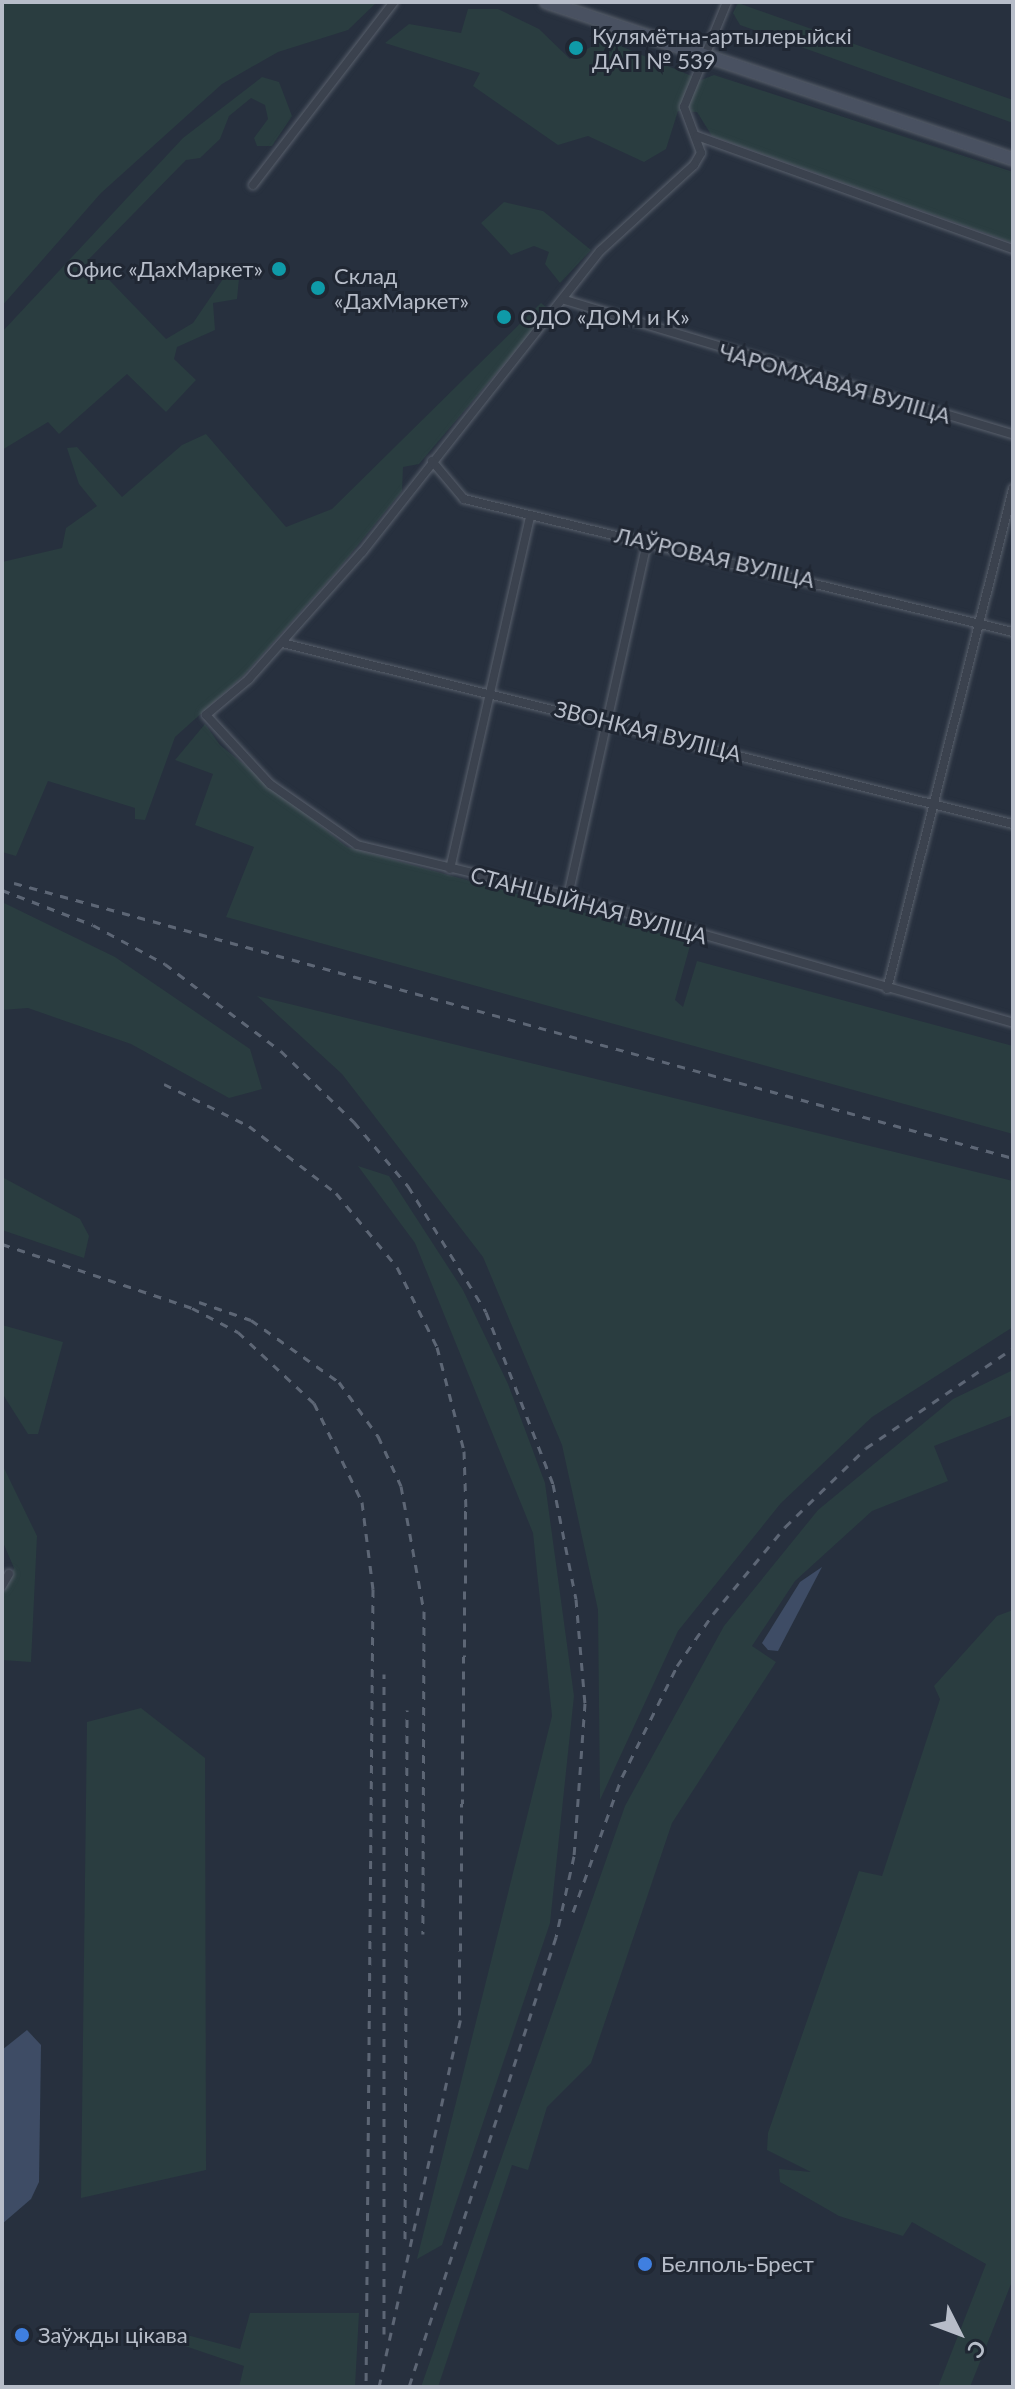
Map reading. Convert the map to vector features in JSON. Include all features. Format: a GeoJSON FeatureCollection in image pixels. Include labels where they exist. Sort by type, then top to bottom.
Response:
{"type":"FeatureCollection","features":[{"type":"Feature","properties":{"kind":"main road"},"geometry":{"type":"LineString","coordinates":[[546,2],[1013,159]]}},
{"type":"Feature","properties":{"kind":"street"},"geometry":{"type":"LineString","coordinates":[[253,185],[394,2]]}},
{"type":"Feature","properties":{"kind":"street"},"geometry":{"type":"LineString","coordinates":[[282,643],[565,300],[600,251],[694,165],[697,136],[684,107],[701,56],[727,2]]}},
{"type":"Feature","properties":{"kind":"street"},"geometry":{"type":"LineString","coordinates":[[697,136],[1013,249]]}},
{"type":"Feature","properties":{"kind":"street","name":"ЧАРОМХАВАЯ ВУЛІЦА"},"geometry":{"type":"LineString","coordinates":[[565,300],[1013,434]]}},
{"type":"Feature","properties":{"kind":"street","name":"ЛАЎРОВАЯ ВУЛІЦА"},"geometry":{"type":"LineString","coordinates":[[432,461],[464,499],[530,518],[648,539],[1013,632]]}},
{"type":"Feature","properties":{"kind":"street"},"geometry":{"type":"LineString","coordinates":[[887,989],[932,800],[1013,489]]}},
{"type":"Feature","properties":{"kind":"street"},"geometry":{"type":"LineString","coordinates":[[450,869],[530,518]]}},
{"type":"Feature","properties":{"kind":"street"},"geometry":{"type":"LineString","coordinates":[[568,896],[648,539]]}},
{"type":"Feature","properties":{"kind":"street","name":"ЗВОНКАЯ ВУЛІЦА"},"geometry":{"type":"LineString","coordinates":[[282,643],[491,691],[605,722],[932,800],[1013,824]]}},
{"type":"Feature","properties":{"kind":"street","name":"СТАНЦЫЙНАЯ ВУЛІЦА"},"geometry":{"type":"LineString","coordinates":[[282,643],[206,715],[270,784],[339,835],[450,869],[568,896],[1013,1023]]}},
{"type":"Feature","properties":{"kind":"street"},"geometry":{"type":"LineString","coordinates":[[2,1586],[9,1574]]}},
{"type":"Feature","properties":{"kind":"shaded area"},"geometry":{"type":"Polygon","coordinates":[[[2,2],[377,2],[348,30],[278,52],[222,84],[101,193],[2,306],[2,2]]]}},
{"type":"Feature","properties":{"kind":"shaded area"},"geometry":{"type":"Polygon","coordinates":[[[738,3],[1013,100],[1013,123],[740,25],[733,13],[738,3]]]}},
{"type":"Feature","properties":{"kind":"shaded area"},"geometry":{"type":"Polygon","coordinates":[[[468,9],[498,9],[539,29],[570,59],[604,39],[701,80],[714,75],[1013,172],[1013,243],[712,136],[697,112],[678,111],[666,149],[644,162],[588,136],[558,145],[473,86],[480,73],[385,43],[409,24],[461,33],[468,9]]]}},
{"type":"Feature","properties":{"kind":"shaded area"},"geometry":{"type":"Polygon","coordinates":[[[262,77],[279,82],[292,116],[272,146],[257,146],[254,138],[268,119],[265,105],[251,98],[229,116],[220,139],[200,158],[186,160],[89,259],[166,339],[193,323],[225,276],[240,268],[237,299],[213,303],[215,330],[177,347],[174,359],[196,380],[166,412],[127,374],[59,434],[48,422],[2,450],[2,332],[183,138],[262,77]]]}},
{"type":"Feature","properties":{"kind":"shaded area"},"geometry":{"type":"Polygon","coordinates":[[[504,202],[543,211],[591,250],[560,283],[545,264],[549,252],[534,246],[511,255],[481,223],[504,202]]]}},
{"type":"Feature","properties":{"kind":"shaded area"},"geometry":{"type":"Polygon","coordinates":[[[541,303],[550,310],[419,464],[403,467],[402,491],[336,572],[244,675],[175,737],[145,820],[135,819],[135,808],[48,781],[16,856],[2,852],[2,562],[62,548],[66,528],[97,506],[79,484],[67,448],[77,447],[122,497],[182,445],[206,434],[286,527],[332,509],[541,303]]]}},
{"type":"Feature","properties":{"kind":"shaded area"},"geometry":{"type":"Polygon","coordinates":[[[205,724],[220,745],[347,847],[691,942],[675,1000],[683,1007],[697,961],[1013,1046],[1013,1134],[226,917],[254,847],[195,825],[213,774],[175,760],[205,724]]]}},
{"type":"Feature","properties":{"kind":"shaded area"},"geometry":{"type":"Polygon","coordinates":[[[2,902],[115,957],[250,1049],[262,1089],[229,1098],[131,1044],[28,1008],[2,1010],[2,902]]]}},
{"type":"Feature","properties":{"kind":"shaded area"},"geometry":{"type":"Polygon","coordinates":[[[257,996],[1013,1181],[1013,1327],[872,1417],[781,1503],[678,1631],[600,1800],[598,1610],[562,1445],[483,1257],[342,1074],[257,996]]]}},
{"type":"Feature","properties":{"kind":"shaded area"},"geometry":{"type":"Polygon","coordinates":[[[358,1166],[389,1176],[463,1290],[508,1384],[545,1483],[574,1696],[550,1923],[442,2245],[417,2259],[552,1716],[533,1533],[415,1243],[358,1166]]]}},
{"type":"Feature","properties":{"kind":"shaded area"},"geometry":{"type":"Polygon","coordinates":[[[2,1177],[80,1219],[89,1236],[84,1258],[2,1230],[2,1177]]]}},
{"type":"Feature","properties":{"kind":"shaded area"},"geometry":{"type":"Polygon","coordinates":[[[2,1325],[63,1342],[38,1434],[28,1434],[2,1393],[2,1325]]]}},
{"type":"Feature","properties":{"kind":"shaded area"},"geometry":{"type":"Polygon","coordinates":[[[1013,1370],[1013,1415],[934,1446],[948,1481],[872,1511],[795,1581],[752,1646],[776,1662],[672,1823],[591,2063],[547,2107],[528,2170],[512,2165],[438,2387],[421,2387],[625,1806],[724,1626],[818,1510],[953,1399],[1013,1370]]]}},
{"type":"Feature","properties":{"kind":"shaded area"},"geometry":{"type":"Polygon","coordinates":[[[2,1464],[37,1536],[31,1662],[2,1660],[2,1597],[14,1568],[2,1540],[2,1464]]]}},
{"type":"Feature","properties":{"kind":"shaded area"},"geometry":{"type":"Polygon","coordinates":[[[1013,1610],[1013,2279],[970,2387],[938,2387],[986,2264],[912,2222],[903,2236],[839,2216],[780,2182],[779,2169],[811,2172],[767,2150],[768,2133],[859,1871],[882,1876],[940,1699],[934,1686],[997,1616],[1013,1610]]]}},
{"type":"Feature","properties":{"kind":"shaded area"},"geometry":{"type":"Polygon","coordinates":[[[141,1708],[205,1758],[206,2170],[81,2198],[87,1722],[141,1708]]]}},
{"type":"Feature","properties":{"kind":"shaded area"},"geometry":{"type":"Polygon","coordinates":[[[250,2313],[359,2313],[355,2387],[239,2387],[244,2366],[179,2344],[183,2334],[240,2349],[250,2313]]]}},
{"type":"Feature","properties":{"kind":"water"},"geometry":{"type":"Polygon","coordinates":[[[822,1567],[778,1651],[768,1650],[762,1643],[800,1582],[822,1567]]]}},
{"type":"Feature","properties":{"kind":"water"},"geometry":{"type":"Polygon","coordinates":[[[27,2030],[41,2045],[39,2182],[31,2199],[2,2224],[2,2050],[27,2030]]]}},
{"type":"Feature","properties":{"kind":"railway"},"geometry":{"type":"LineString","coordinates":[[14,883],[1013,1158]]}},
{"type":"Feature","properties":{"kind":"railway"},"geometry":{"type":"LineString","coordinates":[[2,890],[93,925],[165,964],[281,1051],[354,1122],[408,1186],[486,1312],[553,1484],[576,1599],[585,1703],[574,1856],[556,1937],[409,2387]]}},
{"type":"Feature","properties":{"kind":"railway"},"geometry":{"type":"LineString","coordinates":[[164,1084],[249,1126],[336,1193],[397,1267],[437,1347],[464,1451],[466,1511],[459,2024]]}},
{"type":"Feature","properties":{"kind":"railway"},"geometry":{"type":"LineString","coordinates":[[2,1244],[192,1308],[238,1332],[314,1403],[362,1502],[373,1589],[366,2387]]}},
{"type":"Feature","properties":{"kind":"railway"},"geometry":{"type":"LineString","coordinates":[[199,1302],[251,1320],[339,1382],[378,1436],[401,1486],[424,1611],[423,1934]]}},
{"type":"Feature","properties":{"kind":"railway"},"geometry":{"type":"LineString","coordinates":[[573,1912],[622,1777],[677,1666],[713,1614],[785,1527],[866,1448],[1013,1348]]}},
{"type":"Feature","properties":{"kind":"railway"},"geometry":{"type":"LineString","coordinates":[[384,1674],[384,2334]]}},
{"type":"Feature","properties":{"kind":"railway"},"geometry":{"type":"LineString","coordinates":[[405,2239],[407,1710]]}},
{"type":"Feature","properties":{"kind":"railway"},"geometry":{"type":"LineString","coordinates":[[379,2387],[461,2016]]}},
{"type":"Feature","properties":{"kind":"place","name":"Кулямётна-артылерыйскі ДАП № 539"},"geometry":{"type":"Point","coordinates":[576,48]}},
{"type":"Feature","properties":{"kind":"place","name":"Офис «ДахМаркет»"},"geometry":{"type":"Point","coordinates":[279,269]}},
{"type":"Feature","properties":{"kind":"place","name":"Склад «ДахМаркет»"},"geometry":{"type":"Point","coordinates":[318,288]}},
{"type":"Feature","properties":{"kind":"place","name":"ОДО «ДОМ и К»"},"geometry":{"type":"Point","coordinates":[504,317]}},
{"type":"Feature","properties":{"kind":"place","name":"Белполь-Брест"},"geometry":{"type":"Point","coordinates":[645,2264]}},
{"type":"Feature","properties":{"kind":"place","name":"Заўжды цікава"},"geometry":{"type":"Point","coordinates":[22,2335]}}]}
